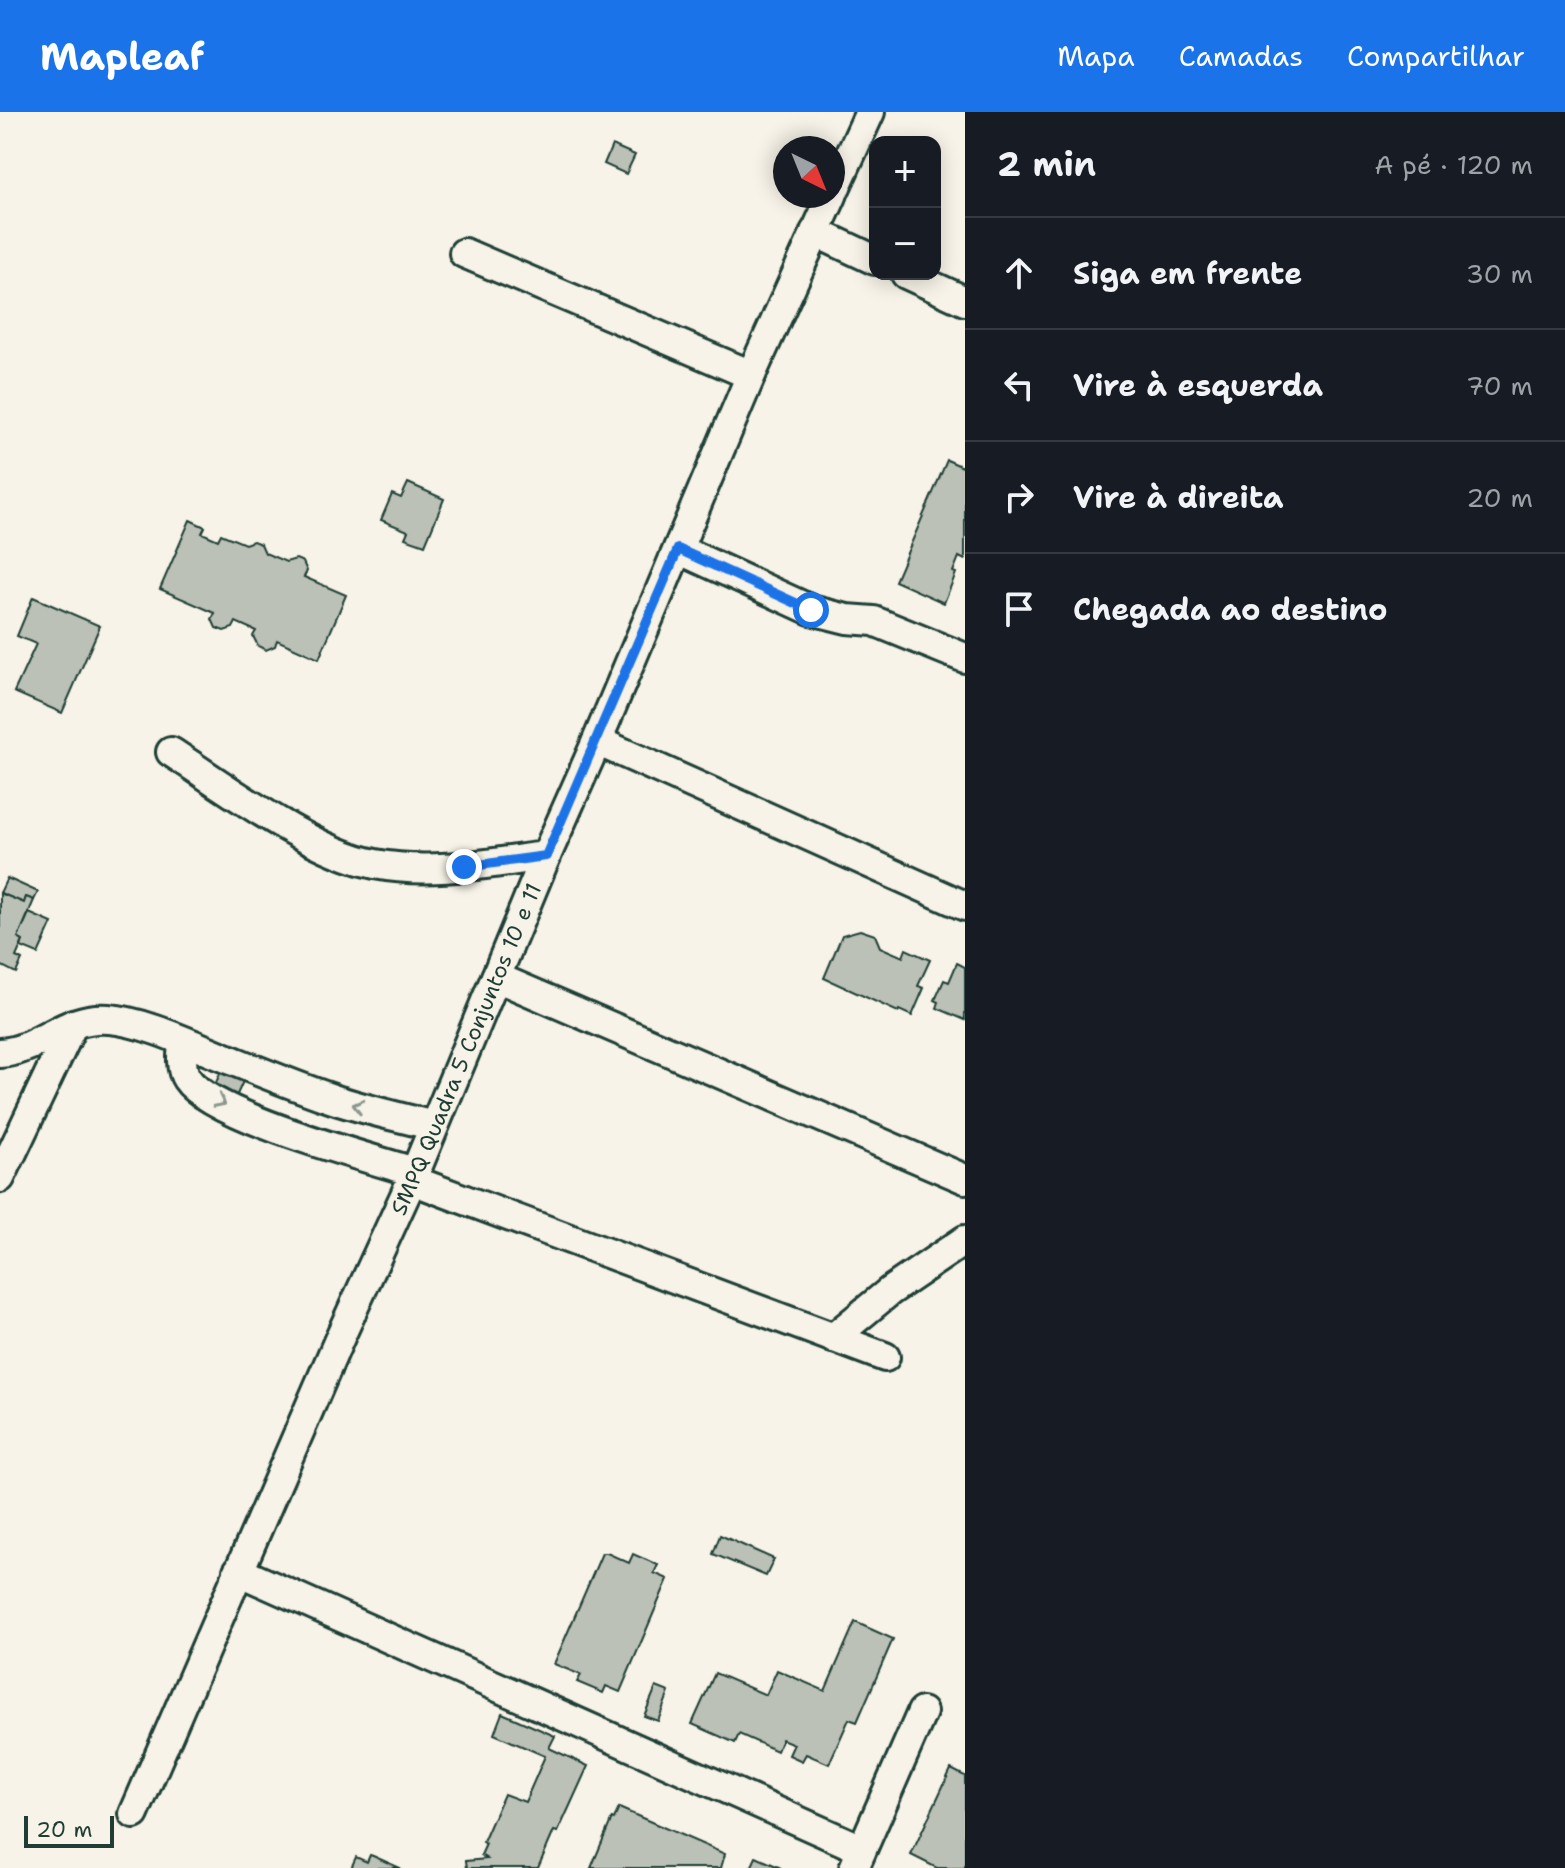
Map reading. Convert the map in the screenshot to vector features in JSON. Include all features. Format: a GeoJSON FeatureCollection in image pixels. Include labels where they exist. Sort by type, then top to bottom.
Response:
{"type":"FeatureCollection","features":[{"type":"Feature","properties":{"kind":"street","name":"SMPQ Quadra 5 Conjuntos 10 e 11"},"geometry":{"type":"LineString","coordinates":[[845,167],[870,112]]}},
{"type":"Feature","properties":{"kind":"street","name":"SMPQ Quadra 5 Conjuntos 10 e 11"},"geometry":{"type":"LineString","coordinates":[[134,1814],[413,1176],[751,375],[826,208]]}},
{"type":"Feature","properties":{"kind":"street"},"geometry":{"type":"LineString","coordinates":[[815,232],[869,257]]}},
{"type":"Feature","properties":{"kind":"street"},"geometry":{"type":"LineString","coordinates":[[464,253],[751,375]]}},
{"type":"Feature","properties":{"kind":"street"},"geometry":{"type":"LineString","coordinates":[[919,280],[965,301]]}},
{"type":"Feature","properties":{"kind":"street"},"geometry":{"type":"LineString","coordinates":[[678,549],[811,610],[847,619],[874,621],[965,658]]}},
{"type":"Feature","properties":{"kind":"street"},"geometry":{"type":"LineString","coordinates":[[597,741],[965,906]]}},
{"type":"Feature","properties":{"kind":"street"},"geometry":{"type":"LineString","coordinates":[[171,752],[273,818],[340,854],[374,864],[405,868],[464,867],[546,856]]}},
{"type":"Feature","properties":{"kind":"street"},"geometry":{"type":"LineString","coordinates":[[496,977],[965,1179]]}},
{"type":"Feature","properties":{"kind":"street"},"geometry":{"type":"LineString","coordinates":[[0,1053],[27,1048],[48,1034],[73,1024],[108,1018],[146,1028],[334,1100],[434,1126]]}},
{"type":"Feature","properties":{"kind":"street"},"geometry":{"type":"LineString","coordinates":[[0,1178],[73,1024]]}},
{"type":"Feature","properties":{"kind":"street"},"geometry":{"type":"LineString","coordinates":[[183,1043],[182,1060],[186,1079],[209,1097],[281,1131],[413,1176],[885,1357]]}},
{"type":"Feature","properties":{"kind":"street"},"geometry":{"type":"LineString","coordinates":[[833,1338],[890,1291],[965,1240]]}},
{"type":"Feature","properties":{"kind":"street"},"geometry":{"type":"LineString","coordinates":[[238,1571],[858,1858],[922,1712]]}},
{"type":"Feature","properties":{"kind":"building"},"geometry":{"type":"Polygon","coordinates":[[[612,145],[635,155],[626,174],[604,164],[612,145]]]}},
{"type":"Feature","properties":{"kind":"building"},"geometry":{"type":"Polygon","coordinates":[[[947,460],[965,468],[965,560],[959,557],[944,603],[895,581],[947,460]]]}},
{"type":"Feature","properties":{"kind":"building"},"geometry":{"type":"Polygon","coordinates":[[[408,483],[444,499],[425,545],[405,538],[408,531],[381,520],[392,494],[401,498],[408,483]]]}},
{"type":"Feature","properties":{"kind":"building"},"geometry":{"type":"Polygon","coordinates":[[[190,520],[205,527],[202,533],[218,540],[221,534],[245,544],[253,541],[261,544],[265,553],[286,562],[296,559],[303,562],[307,571],[304,577],[346,595],[319,659],[277,640],[275,646],[266,650],[258,646],[253,636],[256,631],[236,622],[233,628],[224,631],[216,628],[212,619],[215,613],[160,589],[190,520]]]}},
{"type":"Feature","properties":{"kind":"building"},"geometry":{"type":"Polygon","coordinates":[[[33,597],[100,626],[62,713],[14,692],[36,644],[17,636],[33,597]]]}},
{"type":"Feature","properties":{"kind":"building"},"geometry":{"type":"Polygon","coordinates":[[[7,878],[38,892],[34,900],[26,897],[24,903],[0,893],[7,878]]]}},
{"type":"Feature","properties":{"kind":"building"},"geometry":{"type":"Polygon","coordinates":[[[0,893],[24,903],[26,897],[34,900],[18,938],[23,941],[16,957],[22,960],[16,973],[0,965],[0,893]]]}},
{"type":"Feature","properties":{"kind":"building"},"geometry":{"type":"Polygon","coordinates":[[[29,913],[52,923],[38,954],[21,947],[23,941],[18,938],[29,913]]]}},
{"type":"Feature","properties":{"kind":"building"},"geometry":{"type":"Polygon","coordinates":[[[860,930],[875,935],[880,947],[903,957],[906,949],[930,960],[918,986],[924,988],[912,1016],[824,978],[842,935],[860,930]]]}},
{"type":"Feature","properties":{"kind":"building"},"geometry":{"type":"Polygon","coordinates":[[[957,963],[965,967],[965,1020],[937,1008],[939,1002],[935,1000],[944,980],[949,982],[957,963]]]}},
{"type":"Feature","properties":{"kind":"building"},"geometry":{"type":"Polygon","coordinates":[[[226,1060],[248,1070],[236,1097],[214,1087],[226,1060]]]}},
{"type":"Feature","properties":{"kind":"building"},"geometry":{"type":"Polygon","coordinates":[[[720,1535],[774,1559],[766,1576],[713,1554],[720,1535]]]}},
{"type":"Feature","properties":{"kind":"building"},"geometry":{"type":"Polygon","coordinates":[[[602,1553],[629,1563],[633,1554],[658,1565],[654,1573],[668,1579],[620,1692],[606,1686],[603,1693],[577,1682],[581,1675],[554,1664],[602,1553]]]}},
{"type":"Feature","properties":{"kind":"building"},"geometry":{"type":"Polygon","coordinates":[[[855,1622],[893,1639],[857,1722],[849,1719],[829,1764],[806,1754],[802,1761],[789,1755],[794,1744],[782,1739],[777,1751],[739,1734],[735,1743],[692,1724],[715,1673],[766,1695],[777,1670],[825,1691],[855,1622]]]}},
{"type":"Feature","properties":{"kind":"building"},"geometry":{"type":"Polygon","coordinates":[[[656,1687],[669,1692],[658,1721],[644,1716],[656,1687]]]}},
{"type":"Feature","properties":{"kind":"building"},"geometry":{"type":"Polygon","coordinates":[[[502,1713],[555,1736],[549,1748],[588,1766],[538,1868],[467,1868],[466,1861],[487,1859],[481,1855],[486,1844],[483,1842],[504,1794],[525,1802],[545,1756],[494,1734],[502,1713]]]}},
{"type":"Feature","properties":{"kind":"building"},"geometry":{"type":"Polygon","coordinates":[[[951,1769],[965,1776],[965,1868],[937,1868],[911,1855],[951,1769]]]}},
{"type":"Feature","properties":{"kind":"building"},"geometry":{"type":"Polygon","coordinates":[[[619,1808],[725,1854],[721,1868],[591,1868],[619,1808]]]}},
{"type":"Feature","properties":{"kind":"building"},"geometry":{"type":"Polygon","coordinates":[[[370,1855],[400,1868],[351,1868],[356,1857],[367,1862],[370,1855]]]}},
{"type":"Feature","properties":{"kind":"building"},"geometry":{"type":"Polygon","coordinates":[[[756,1857],[781,1868],[751,1868],[756,1857]]]}},
{"type":"Feature","properties":{"kind":"route"},"geometry":{"type":"LineString","coordinates":[[464,867],[546,856],[678,549],[811,610]]}}]}
